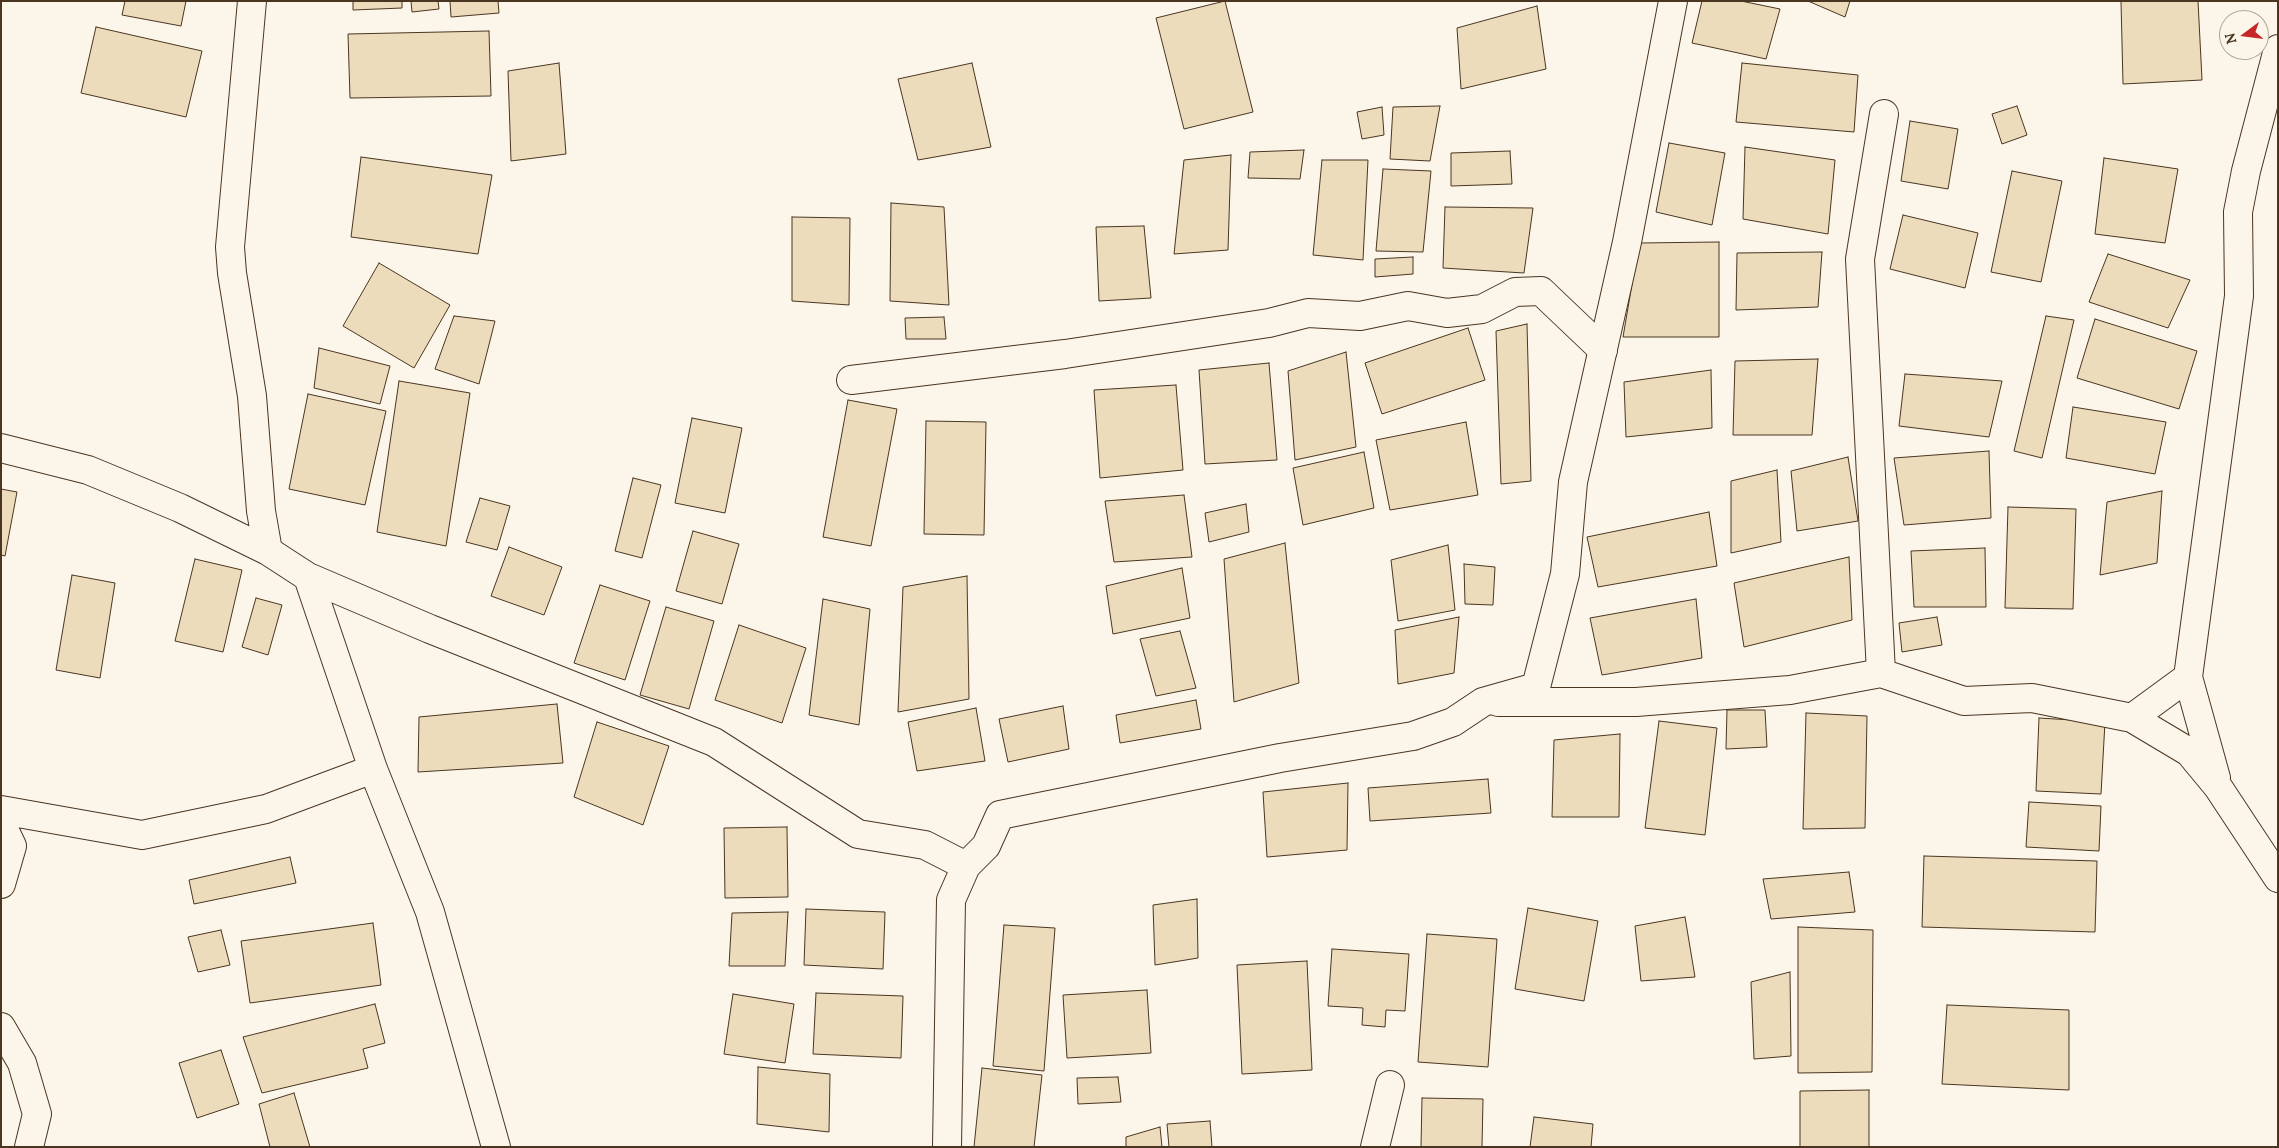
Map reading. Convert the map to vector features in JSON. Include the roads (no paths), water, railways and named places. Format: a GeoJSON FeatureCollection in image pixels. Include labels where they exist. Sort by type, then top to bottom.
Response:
{"type":"FeatureCollection","features":[{"type":"Feature","properties":{"kind":"street"},"geometry":{"type":"LineString","coordinates":[[252,1],[230,247],[232,273],[252,396],[261,511],[268,551]]}},
{"type":"Feature","properties":{"kind":"street"},"geometry":{"type":"LineString","coordinates":[[947,1147],[951,900],[966,866],[986,846],[1000,815],[1280,758],[1413,736],[1453,722],[1483,702],[1536,687],[1565,574],[1573,482],[1627,242],[1673,1]]}},
{"type":"Feature","properties":{"kind":"street"},"geometry":{"type":"LineString","coordinates":[[2218,787],[2188,677],[2240,296],[2238,212],[2246,172],[2278,49]]}},
{"type":"Feature","properties":{"kind":"street"},"geometry":{"type":"LineString","coordinates":[[1881,673],[1860,258],[1884,114]]}},
{"type":"Feature","properties":{"kind":"street"},"geometry":{"type":"LineString","coordinates":[[851,380],[1065,354],[1268,323],[1308,313],[1360,316],[1408,306],[1447,313],[1482,309],[1515,292],[1541,291],[1602,350]]}},
{"type":"Feature","properties":{"kind":"street"},"geometry":{"type":"LineString","coordinates":[[1,448],[88,470],[180,508],[268,551],[308,577],[430,629],[714,742],[858,834],[925,845],[966,866]]}},
{"type":"Feature","properties":{"kind":"street"},"geometry":{"type":"LineString","coordinates":[[308,577],[373,769],[430,912],[496,1147]]}},
{"type":"Feature","properties":{"kind":"street"},"geometry":{"type":"LineString","coordinates":[[1483,702],[1636,702],[1790,690],[1881,673],[1964,701],[2032,698],[2132,718],[2189,752],[2218,787],[2278,878]]}},
{"type":"Feature","properties":{"kind":"street"},"geometry":{"type":"LineString","coordinates":[[2132,718],[2188,677]]}},
{"type":"Feature","properties":{"kind":"street"},"geometry":{"type":"LineString","coordinates":[[1,810],[142,835],[266,810],[373,769]]}},
{"type":"Feature","properties":{"kind":"street"},"geometry":{"type":"LineString","coordinates":[[1,823],[12,846],[1,884]]}},
{"type":"Feature","properties":{"kind":"street"},"geometry":{"type":"LineString","coordinates":[[1,1027],[22,1064],[37,1114],[29,1147]]}},
{"type":"Feature","properties":{"kind":"street"},"geometry":{"type":"LineString","coordinates":[[1375,1147],[1390,1085]]}}]}
